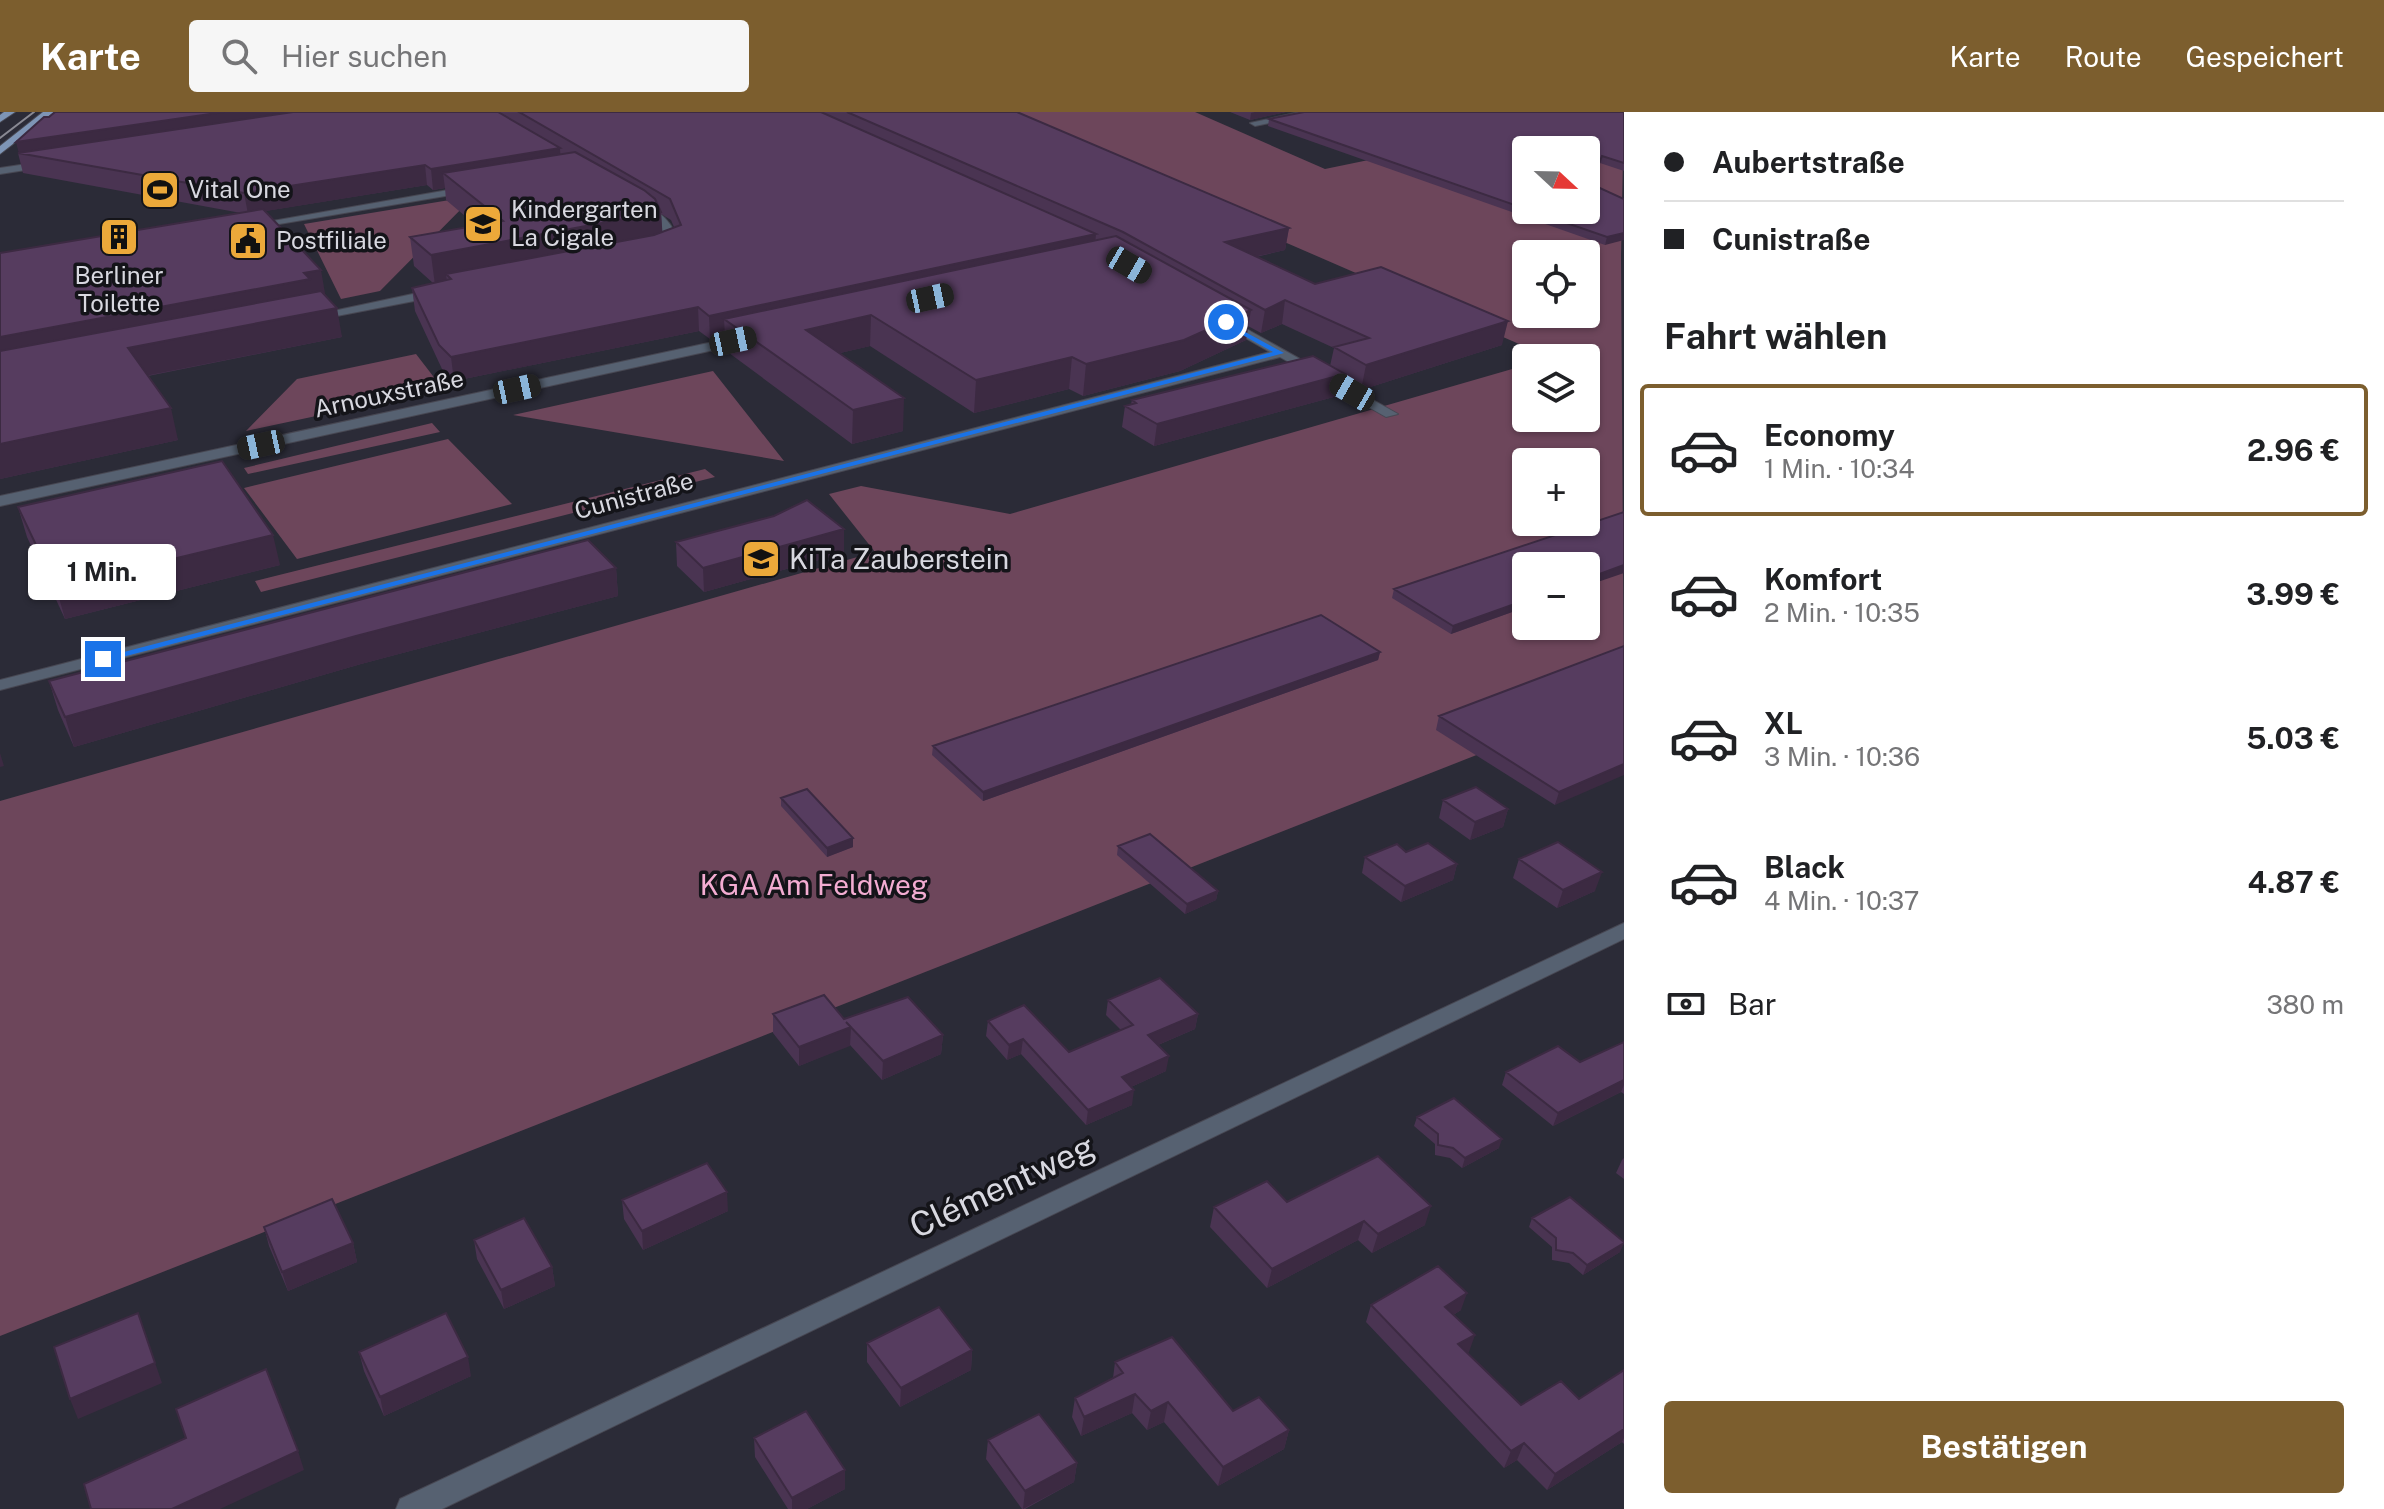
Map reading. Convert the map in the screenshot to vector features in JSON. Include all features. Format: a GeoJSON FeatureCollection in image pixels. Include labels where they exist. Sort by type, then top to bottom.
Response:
{"type":"FeatureCollection","features":[{"type":"Feature","properties":{"kind":"main road"},"geometry":{"type":"LineString","coordinates":[[0,119],[10,112]]}},
{"type":"Feature","properties":{"kind":"main road"},"geometry":{"type":"LineString","coordinates":[[0,151],[49,112]]}},
{"type":"Feature","properties":{"kind":"street"},"geometry":{"type":"LineString","coordinates":[[1255,123],[1316,112]]}},
{"type":"Feature","properties":{"kind":"street"},"geometry":{"type":"LineString","coordinates":[[0,171],[67,161]]}},
{"type":"Feature","properties":{"kind":"street"},"geometry":{"type":"LineString","coordinates":[[243,228],[482,188]]}},
{"type":"Feature","properties":{"kind":"street"},"geometry":{"type":"LineString","coordinates":[[626,199],[664,223],[673,245],[654,251]]}},
{"type":"Feature","properties":{"kind":"street"},"geometry":{"type":"LineString","coordinates":[[295,320],[450,290]]}},
{"type":"Feature","properties":{"kind":"street"},"geometry":{"type":"LineString","coordinates":[[1206,310],[1391,414]]}},
{"type":"Feature","properties":{"kind":"street","name":"Arnouxstraße"},"geometry":{"type":"LineString","coordinates":[[0,501],[761,335]]}},
{"type":"Feature","properties":{"kind":"street","name":"Cunistraße"},"geometry":{"type":"LineString","coordinates":[[0,685],[1280,353]]}},
{"type":"Feature","properties":{"kind":"street","name":"Clémentweg"},"geometry":{"type":"LineString","coordinates":[[411,1509],[1624,930]]}},
{"type":"Feature","properties":{"kind":"green space","name":"KGA Am Feldweg"},"geometry":{"type":"Polygon","coordinates":[[[986,112],[1195,112],[1325,169],[1601,112],[1624,112],[1621,256],[1624,697],[0,1336],[0,801],[875,552],[829,494],[861,486],[1010,514],[1512,369],[1512,432],[1600,432],[1600,344],[1519,344],[986,112]]]}},
{"type":"Feature","properties":{"kind":"green space"},"geometry":{"type":"Polygon","coordinates":[[[474,196],[380,291],[341,299],[304,224],[474,196]]]}},
{"type":"Feature","properties":{"kind":"green space"},"geometry":{"type":"Polygon","coordinates":[[[416,354],[443,389],[246,431],[297,379],[416,354]]]}},
{"type":"Feature","properties":{"kind":"green space"},"geometry":{"type":"Polygon","coordinates":[[[713,371],[784,461],[513,415],[713,371]]]}},
{"type":"Feature","properties":{"kind":"green space"},"geometry":{"type":"Polygon","coordinates":[[[432,423],[440,432],[248,474],[244,468],[432,423]]]}},
{"type":"Feature","properties":{"kind":"green space"},"geometry":{"type":"Polygon","coordinates":[[[448,439],[512,504],[297,559],[244,488],[448,439]]]}},
{"type":"Feature","properties":{"kind":"green space"},"geometry":{"type":"Polygon","coordinates":[[[705,469],[715,477],[261,592],[255,581],[705,469]]]}},
{"type":"Feature","properties":{"kind":"building"},"geometry":{"type":"Polygon","coordinates":[[[55,112],[224,112],[16,142],[44,117],[55,112]]]}},
{"type":"Feature","properties":{"kind":"building"},"geometry":{"type":"Polygon","coordinates":[[[293,112],[498,112],[560,148],[431,169],[425,165],[244,193],[18,153],[293,112]]]}},
{"type":"Feature","properties":{"kind":"building"},"geometry":{"type":"Polygon","coordinates":[[[519,112],[821,112],[1096,234],[709,316],[698,307],[451,357],[439,345],[412,288],[451,279],[446,274],[654,235],[681,225],[670,199],[519,112]]]}},
{"type":"Feature","properties":{"kind":"building"},"geometry":{"type":"Polygon","coordinates":[[[847,112],[1017,112],[1289,228],[1225,242],[1315,284],[1381,267],[1508,321],[1366,365],[1334,347],[1369,338],[1285,300],[1265,310],[1123,232],[847,112]]]}},
{"type":"Feature","properties":{"kind":"building"},"geometry":{"type":"Polygon","coordinates":[[[1304,112],[1624,112],[1624,163],[1602,156],[1600,161],[1600,136],[1512,136],[1512,204],[1269,119],[1304,112]]]}},
{"type":"Feature","properties":{"kind":"building"},"geometry":{"type":"Polygon","coordinates":[[[575,152],[644,190],[655,199],[661,212],[431,255],[410,237],[503,221],[443,173],[575,152]]]}},
{"type":"Feature","properties":{"kind":"building"},"geometry":{"type":"Polygon","coordinates":[[[1600,188],[1624,199],[1624,233],[1607,237],[1569,224],[1600,224],[1600,188]]]}},
{"type":"Feature","properties":{"kind":"building"},"geometry":{"type":"Polygon","coordinates":[[[263,209],[321,270],[304,273],[310,279],[0,337],[0,253],[263,209]]]}},
{"type":"Feature","properties":{"kind":"building"},"geometry":{"type":"Polygon","coordinates":[[[1116,236],[1251,310],[1184,340],[1086,364],[1072,357],[976,380],[871,315],[806,330],[904,398],[853,410],[724,319],[1116,236]]]}},
{"type":"Feature","properties":{"kind":"building"},"geometry":{"type":"Polygon","coordinates":[[[321,291],[337,308],[128,348],[171,408],[0,444],[0,351],[321,291]]]}},
{"type":"Feature","properties":{"kind":"building"},"geometry":{"type":"Polygon","coordinates":[[[1313,356],[1345,374],[1157,424],[1125,406],[1136,403],[1132,400],[1313,356]]]}},
{"type":"Feature","properties":{"kind":"building"},"geometry":{"type":"Polygon","coordinates":[[[222,461],[273,535],[56,587],[18,507],[222,461]]]}},
{"type":"Feature","properties":{"kind":"building"},"geometry":{"type":"Polygon","coordinates":[[[807,500],[844,529],[703,568],[676,542],[774,516],[807,500]]]}},
{"type":"Feature","properties":{"kind":"building"},"geometry":{"type":"Polygon","coordinates":[[[1624,512],[1624,565],[1600,574],[1600,552],[1512,552],[1512,605],[1453,626],[1394,589],[1552,536],[1600,536],[1600,520],[1624,512]]]}},
{"type":"Feature","properties":{"kind":"building"},"geometry":{"type":"Polygon","coordinates":[[[588,540],[616,568],[65,717],[49,681],[588,540]]]}},
{"type":"Feature","properties":{"kind":"building"},"geometry":{"type":"Polygon","coordinates":[[[1321,615],[1380,652],[983,792],[933,746],[1321,615]]]}},
{"type":"Feature","properties":{"kind":"building"},"geometry":{"type":"Polygon","coordinates":[[[1624,646],[1624,764],[1559,792],[1439,716],[1624,646]]]}},
{"type":"Feature","properties":{"kind":"building"},"geometry":{"type":"Polygon","coordinates":[[[1476,787],[1508,809],[1475,822],[1443,800],[1476,787]]]}},
{"type":"Feature","properties":{"kind":"building"},"geometry":{"type":"Polygon","coordinates":[[[807,789],[853,838],[827,848],[781,798],[807,789]]]}},
{"type":"Feature","properties":{"kind":"building"},"geometry":{"type":"Polygon","coordinates":[[[1150,834],[1218,891],[1187,904],[1118,846],[1150,834]]]}},
{"type":"Feature","properties":{"kind":"building"},"geometry":{"type":"Polygon","coordinates":[[[1558,842],[1602,872],[1563,890],[1519,859],[1558,842]]]}},
{"type":"Feature","properties":{"kind":"building"},"geometry":{"type":"Polygon","coordinates":[[[1428,843],[1457,864],[1405,886],[1365,857],[1397,844],[1406,852],[1428,843]]]}},
{"type":"Feature","properties":{"kind":"building"},"geometry":{"type":"Polygon","coordinates":[[[1160,978],[1198,1014],[1148,1035],[1169,1056],[1122,1077],[1134,1090],[1088,1110],[1023,1039],[1009,1045],[988,1021],[1024,1005],[1069,1052],[1133,1025],[1108,1000],[1160,978]]]}},
{"type":"Feature","properties":{"kind":"building"},"geometry":{"type":"Polygon","coordinates":[[[824,995],[844,1019],[908,997],[943,1035],[883,1061],[851,1027],[799,1047],[773,1014],[824,995]]]}},
{"type":"Feature","properties":{"kind":"building"},"geometry":{"type":"Polygon","coordinates":[[[1624,1042],[1624,1080],[1558,1113],[1506,1072],[1558,1046],[1580,1062],[1624,1042]]]}},
{"type":"Feature","properties":{"kind":"building"},"geometry":{"type":"Polygon","coordinates":[[[1454,1098],[1502,1139],[1465,1158],[1453,1148],[1438,1145],[1438,1134],[1417,1117],[1454,1098]]]}},
{"type":"Feature","properties":{"kind":"building"},"geometry":{"type":"Polygon","coordinates":[[[1378,1156],[1431,1206],[1378,1234],[1364,1221],[1272,1269],[1214,1207],[1267,1181],[1287,1202],[1378,1156]]]}},
{"type":"Feature","properties":{"kind":"building"},"geometry":{"type":"Polygon","coordinates":[[[707,1163],[727,1192],[642,1231],[622,1200],[707,1163]]]}},
{"type":"Feature","properties":{"kind":"building"},"geometry":{"type":"Polygon","coordinates":[[[1570,1197],[1624,1243],[1587,1265],[1573,1253],[1556,1250],[1556,1238],[1532,1218],[1570,1197]]]}},
{"type":"Feature","properties":{"kind":"building"},"geometry":{"type":"Polygon","coordinates":[[[332,1199],[353,1243],[282,1272],[264,1227],[332,1199]]]}},
{"type":"Feature","properties":{"kind":"building"},"geometry":{"type":"Polygon","coordinates":[[[524,1218],[552,1267],[501,1290],[474,1240],[524,1218]]]}},
{"type":"Feature","properties":{"kind":"building"},"geometry":{"type":"Polygon","coordinates":[[[1438,1266],[1467,1293],[1445,1307],[1475,1335],[1458,1344],[1521,1405],[1561,1381],[1579,1399],[1624,1370],[1624,1429],[1555,1474],[1524,1443],[1511,1451],[1371,1305],[1438,1266]]]}},
{"type":"Feature","properties":{"kind":"building"},"geometry":{"type":"Polygon","coordinates":[[[939,1307],[972,1350],[901,1388],[867,1343],[939,1307]]]}},
{"type":"Feature","properties":{"kind":"building"},"geometry":{"type":"Polygon","coordinates":[[[138,1313],[155,1363],[70,1399],[54,1347],[138,1313]]]}},
{"type":"Feature","properties":{"kind":"building"},"geometry":{"type":"Polygon","coordinates":[[[446,1313],[468,1357],[380,1397],[359,1352],[446,1313]]]}},
{"type":"Feature","properties":{"kind":"building"},"geometry":{"type":"Polygon","coordinates":[[[1172,1337],[1233,1411],[1259,1397],[1289,1430],[1223,1467],[1168,1402],[1151,1411],[1135,1394],[1084,1417],[1075,1398],[1123,1373],[1115,1362],[1172,1337]]]}},
{"type":"Feature","properties":{"kind":"building"},"geometry":{"type":"Polygon","coordinates":[[[266,1369],[298,1451],[172,1509],[91,1509],[84,1484],[186,1438],[176,1409],[266,1369]]]}},
{"type":"Feature","properties":{"kind":"building"},"geometry":{"type":"Polygon","coordinates":[[[806,1411],[845,1470],[792,1498],[754,1438],[806,1411]]]}},
{"type":"Feature","properties":{"kind":"building"},"geometry":{"type":"Polygon","coordinates":[[[1039,1414],[1077,1463],[1025,1491],[988,1440],[1039,1414]]]}},
{"type":"Feature","properties":{"kind":"tram line"},"geometry":{"type":"LineString","coordinates":[[0,138],[34,112]]}},
{"type":"Feature","properties":{"kind":"place","name":"Vital One"},"geometry":{"type":"Point","coordinates":[160,190]}},
{"type":"Feature","properties":{"kind":"place","name":"Kindergarten La Cigale"},"geometry":{"type":"Point","coordinates":[483,224]}},
{"type":"Feature","properties":{"kind":"place","name":"Berliner Toilette"},"geometry":{"type":"Point","coordinates":[119,237]}},
{"type":"Feature","properties":{"kind":"place","name":"Postfiliale"},"geometry":{"type":"Point","coordinates":[248,241]}},
{"type":"Feature","properties":{"kind":"place","name":"KiTa Zauberstein"},"geometry":{"type":"Point","coordinates":[761,559]}},
{"type":"Feature","properties":{"kind":"route"},"geometry":{"type":"LineString","coordinates":[[103,659],[1280,353],[1226,322]]}}]}
